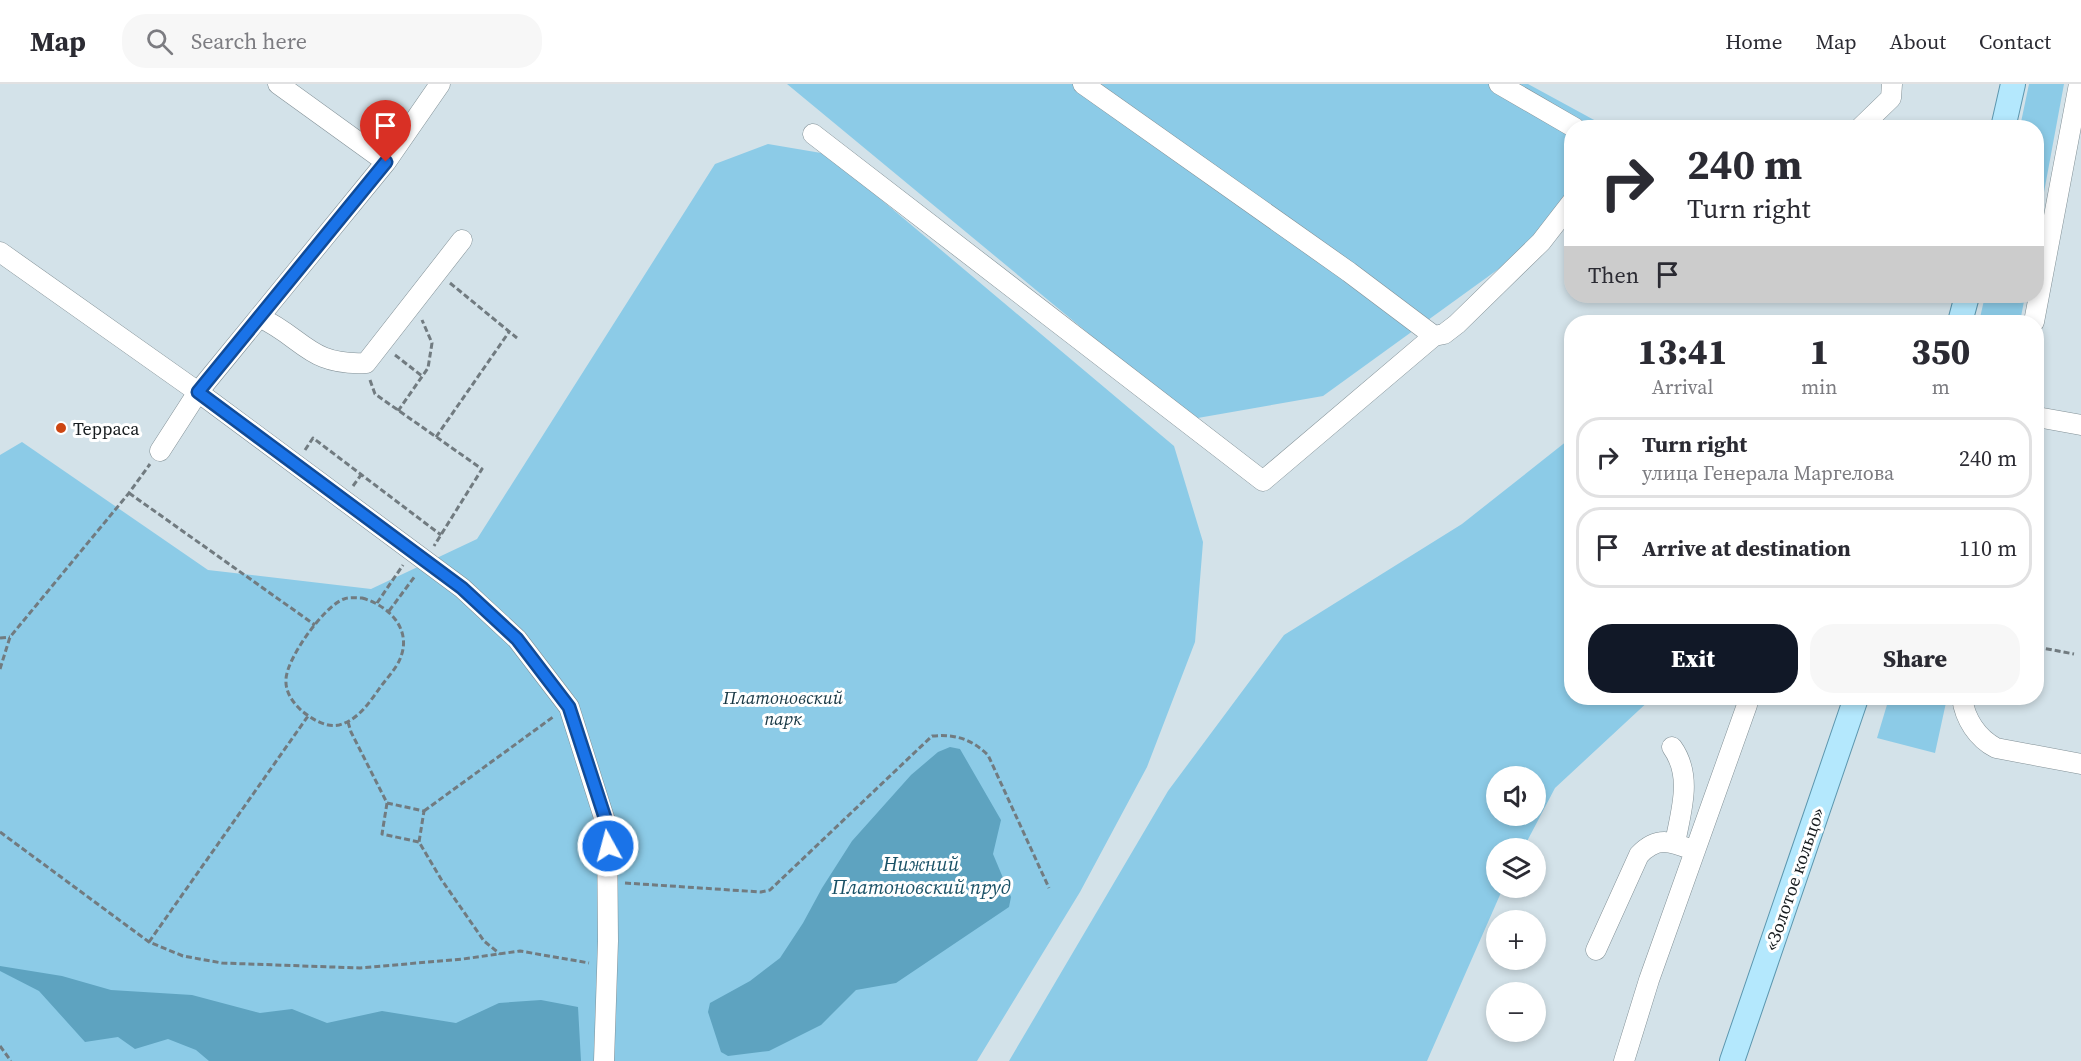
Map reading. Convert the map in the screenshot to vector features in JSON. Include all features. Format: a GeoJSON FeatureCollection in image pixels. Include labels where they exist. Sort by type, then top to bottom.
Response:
{"type":"FeatureCollection","features":[{"type":"Feature","properties":{"kind":"main road"},"geometry":{"type":"LineString","coordinates":[[2005,120],[2013,84]]}},
{"type":"Feature","properties":{"kind":"main road","name":"«Золотое кольцо»"},"geometry":{"type":"LineString","coordinates":[[1732,1061],[1854,705]]}},
{"type":"Feature","properties":{"kind":"street"},"geometry":{"type":"LineString","coordinates":[[278,84],[386,162]]}},
{"type":"Feature","properties":{"kind":"street"},"geometry":{"type":"LineString","coordinates":[[160,451],[198,392],[386,162],[440,84]]}},
{"type":"Feature","properties":{"kind":"street"},"geometry":{"type":"LineString","coordinates":[[1083,84],[1348,272],[1434,336]]}},
{"type":"Feature","properties":{"kind":"street"},"geometry":{"type":"LineString","coordinates":[[1499,84],[1564,122]]}},
{"type":"Feature","properties":{"kind":"street"},"geometry":{"type":"LineString","coordinates":[[1868,120],[1891,98],[1892,84]]}},
{"type":"Feature","properties":{"kind":"street"},"geometry":{"type":"LineString","coordinates":[[2044,269],[2079,84]]}},
{"type":"Feature","properties":{"kind":"street"},"geometry":{"type":"LineString","coordinates":[[813,134],[1263,481],[1434,336],[1444,334],[1541,242],[1564,212]]}},
{"type":"Feature","properties":{"kind":"street"},"geometry":{"type":"LineString","coordinates":[[259,317],[272,323],[313,353],[331,362],[366,363],[462,240]]}},
{"type":"Feature","properties":{"kind":"street"},"geometry":{"type":"LineString","coordinates":[[0,252],[198,392],[462,588],[517,639],[569,707],[608,827],[608,941],[604,1061]]}},
{"type":"Feature","properties":{"kind":"street"},"geometry":{"type":"LineString","coordinates":[[2044,418],[2081,425]]}},
{"type":"Feature","properties":{"kind":"street"},"geometry":{"type":"LineString","coordinates":[[1624,1061],[1649,980],[1747,705]]}},
{"type":"Feature","properties":{"kind":"street"},"geometry":{"type":"LineString","coordinates":[[1964,705],[1971,726],[1988,744],[1996,748],[2081,764]]}},
{"type":"Feature","properties":{"kind":"street"},"geometry":{"type":"LineString","coordinates":[[1672,747],[1678,754],[1684,775],[1681,812],[1675,843]]}},
{"type":"Feature","properties":{"kind":"street"},"geometry":{"type":"LineString","coordinates":[[1596,950],[1639,855],[1653,843],[1675,843],[1695,851]]}},
{"type":"Feature","properties":{"kind":"path"},"geometry":{"type":"LineString","coordinates":[[437,272],[517,338]]}},
{"type":"Feature","properties":{"kind":"path"},"geometry":{"type":"LineString","coordinates":[[398,411],[428,368],[432,343],[423,321],[409,308]]}},
{"type":"Feature","properties":{"kind":"path"},"geometry":{"type":"LineString","coordinates":[[436,437],[509,332]]}},
{"type":"Feature","properties":{"kind":"path"},"geometry":{"type":"LineString","coordinates":[[380,345],[422,376]]}},
{"type":"Feature","properties":{"kind":"path"},"geometry":{"type":"LineString","coordinates":[[366,363],[375,394],[482,470],[432,550]]}},
{"type":"Feature","properties":{"kind":"path"},"geometry":{"type":"LineString","coordinates":[[304,451],[314,438],[441,535]]}},
{"type":"Feature","properties":{"kind":"path"},"geometry":{"type":"LineString","coordinates":[[0,669],[10,637],[129,493],[160,451]]}},
{"type":"Feature","properties":{"kind":"path"},"geometry":{"type":"LineString","coordinates":[[352,488],[362,474]]}},
{"type":"Feature","properties":{"kind":"path"},"geometry":{"type":"LineString","coordinates":[[129,493],[315,625]]}},
{"type":"Feature","properties":{"kind":"path"},"geometry":{"type":"LineString","coordinates":[[377,603],[407,560]]}},
{"type":"Feature","properties":{"kind":"path"},"geometry":{"type":"LineString","coordinates":[[389,611],[420,570]]}},
{"type":"Feature","properties":{"kind":"path"},"geometry":{"type":"LineString","coordinates":[[362,598],[377,603],[389,611],[400,626],[403,645],[401,657],[364,709],[348,721],[330,725],[308,716],[292,700],[286,680],[295,655],[329,609],[345,599],[362,598]]}},
{"type":"Feature","properties":{"kind":"path"},"geometry":{"type":"LineString","coordinates":[[0,638],[10,637]]}},
{"type":"Feature","properties":{"kind":"path"},"geometry":{"type":"LineString","coordinates":[[2044,648],[2074,654]]}},
{"type":"Feature","properties":{"kind":"path"},"geometry":{"type":"LineString","coordinates":[[500,954],[484,941],[441,879],[419,842],[424,811],[558,714]]}},
{"type":"Feature","properties":{"kind":"path"},"geometry":{"type":"LineString","coordinates":[[149,942],[308,716]]}},
{"type":"Feature","properties":{"kind":"path"},"geometry":{"type":"LineString","coordinates":[[348,721],[351,732],[387,803],[382,834],[419,842]]}},
{"type":"Feature","properties":{"kind":"path"},"geometry":{"type":"LineString","coordinates":[[608,882],[761,892],[770,890],[932,736],[948,735],[965,739],[988,755],[1049,888]]}},
{"type":"Feature","properties":{"kind":"path"},"geometry":{"type":"LineString","coordinates":[[387,803],[424,811]]}},
{"type":"Feature","properties":{"kind":"path"},"geometry":{"type":"LineString","coordinates":[[0,832],[149,942],[183,956],[222,963],[360,968],[403,966],[520,951],[596,964]]}},
{"type":"Feature","properties":{"kind":"path"},"geometry":{"type":"LineString","coordinates":[[0,1046],[11,1061]]}},
{"type":"Feature","properties":{"kind":"green space"},"geometry":{"type":"Polygon","coordinates":[[[787,84],[1528,84],[1594,120],[1564,120],[1564,202],[1522,252],[1323,396],[1192,419],[787,84]]]}},
{"type":"Feature","properties":{"kind":"green space"},"geometry":{"type":"Polygon","coordinates":[[[2029,84],[2064,84],[2044,192],[2044,120],[2021,120],[2029,84]]]}},
{"type":"Feature","properties":{"kind":"green space","name":"Платоновский парк"},"geometry":{"type":"Polygon","coordinates":[[[768,144],[827,154],[1174,446],[1203,542],[1195,642],[1147,767],[1080,892],[977,1061],[0,1061],[0,455],[22,442],[208,570],[371,589],[477,539],[715,164],[768,144]]]}},
{"type":"Feature","properties":{"kind":"green space"},"geometry":{"type":"Polygon","coordinates":[[[1983,303],[2024,303],[2021,315],[1981,315],[1983,303]]]}},
{"type":"Feature","properties":{"kind":"green space"},"geometry":{"type":"Polygon","coordinates":[[[1564,443],[1564,705],[1644,705],[1555,788],[1546,805],[1546,766],[1486,766],[1486,826],[1535,826],[1529,838],[1486,838],[1486,898],[1499,898],[1493,910],[1486,910],[1486,927],[1427,1061],[1009,1061],[1168,791],[1284,635],[1462,524],[1564,443]]]}},
{"type":"Feature","properties":{"kind":"green space"},"geometry":{"type":"Polygon","coordinates":[[[1887,705],[1945,705],[1935,753],[1877,738],[1887,705]]]}},
{"type":"Feature","properties":{"kind":"water","name":"Нижний Платоновский пруд"},"geometry":{"type":"Polygon","coordinates":[[[950,747],[960,749],[1001,820],[993,854],[1011,897],[1009,907],[896,983],[856,990],[821,1025],[769,1051],[728,1056],[721,1052],[708,1012],[710,1003],[750,981],[780,958],[852,841],[911,775],[938,752],[950,747]]]}},
{"type":"Feature","properties":{"kind":"water"},"geometry":{"type":"Polygon","coordinates":[[[0,966],[62,976],[111,990],[192,995],[260,1013],[292,1009],[327,1023],[382,1011],[456,1023],[499,1003],[541,1000],[578,1007],[581,1061],[209,1061],[196,1050],[168,1039],[135,1049],[118,1037],[85,1042],[39,991],[0,971],[0,966]]]}},
{"type":"Feature","properties":{"kind":"place","name":"Терраса"},"geometry":{"type":"Point","coordinates":[61,428]}},
{"type":"Feature","properties":{"kind":"route"},"geometry":{"type":"LineString","coordinates":[[386,162],[198,392],[462,588],[517,639],[569,707],[608,827],[608,846]]}}]}
